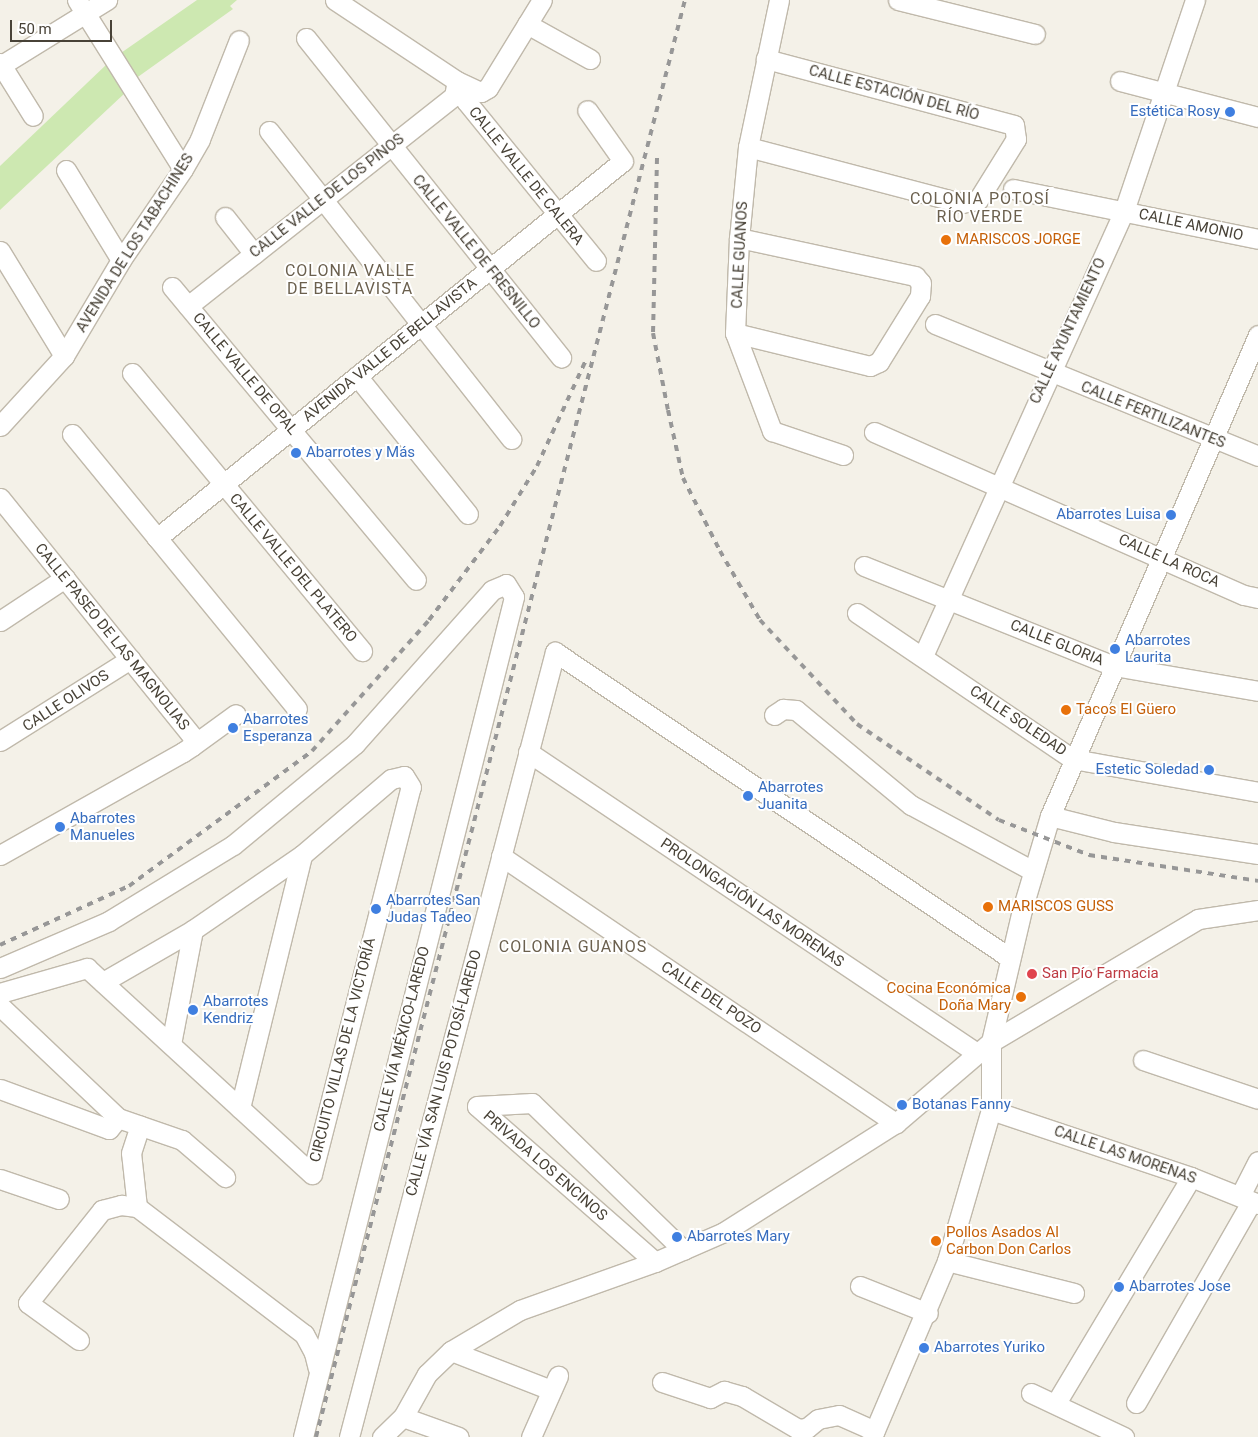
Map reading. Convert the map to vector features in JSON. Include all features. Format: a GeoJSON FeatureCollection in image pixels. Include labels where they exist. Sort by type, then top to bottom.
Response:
{"type":"FeatureCollection","features":[{"type":"Feature","properties":{"kind":"street"},"geometry":{"type":"LineString","coordinates":[[33,116],[0,64],[81,7],[107,0]]}},
{"type":"Feature","properties":{"kind":"street"},"geometry":{"type":"LineString","coordinates":[[335,0],[463,90],[481,92],[488,88],[542,0]]}},
{"type":"Feature","properties":{"kind":"street","name":"CALLE GUANOS"},"geometry":{"type":"LineString","coordinates":[[779,0],[748,147],[739,238],[736,333],[772,431],[843,455]]}},
{"type":"Feature","properties":{"kind":"street"},"geometry":{"type":"LineString","coordinates":[[898,0],[1035,34]]}},
{"type":"Feature","properties":{"kind":"street","name":"CALLE AYUNTAMIENTO"},"geometry":{"type":"LineString","coordinates":[[923,656],[1048,372],[1124,210],[1165,92],[1194,0]]}},
{"type":"Feature","properties":{"kind":"street"},"geometry":{"type":"LineString","coordinates":[[81,7],[183,170]]}},
{"type":"Feature","properties":{"kind":"street"},"geometry":{"type":"LineString","coordinates":[[527,24],[590,59]]}},
{"type":"Feature","properties":{"kind":"street","name":"CALLE VALLE DE FRESNILLO"},"geometry":{"type":"LineString","coordinates":[[306,38],[561,358]]}},
{"type":"Feature","properties":{"kind":"street","name":"AVENIDA DE LOS TABACHINES"},"geometry":{"type":"LineString","coordinates":[[0,426],[64,356],[121,260],[183,170],[200,139],[238,40]]}},
{"type":"Feature","properties":{"kind":"street","name":"CALLE ESTACIÓN DEL RÍO"},"geometry":{"type":"LineString","coordinates":[[748,147],[962,203],[978,200],[1016,139],[1017,131],[1014,124],[766,59]]}},
{"type":"Feature","properties":{"kind":"street"},"geometry":{"type":"LineString","coordinates":[[1120,81],[1258,117]]}},
{"type":"Feature","properties":{"kind":"street","name":"CALLE VALLE DE LOS PINOS"},"geometry":{"type":"LineString","coordinates":[[188,306],[463,90]]}},
{"type":"Feature","properties":{"kind":"street","name":"CALLE VALLE DE CALERA"},"geometry":{"type":"LineString","coordinates":[[463,90],[596,261]]}},
{"type":"Feature","properties":{"kind":"street","name":"AVENIDA VALLE DE BELLAVISTA"},"geometry":{"type":"LineString","coordinates":[[157,538],[623,161],[587,110]]}},
{"type":"Feature","properties":{"kind":"street"},"geometry":{"type":"LineString","coordinates":[[269,131],[511,439]]}},
{"type":"Feature","properties":{"kind":"street"},"geometry":{"type":"LineString","coordinates":[[66,170],[121,260]]}},
{"type":"Feature","properties":{"kind":"street","name":"CALLE AMONIO"},"geometry":{"type":"LineString","coordinates":[[1012,189],[1124,210],[1258,239]]}},
{"type":"Feature","properties":{"kind":"street"},"geometry":{"type":"LineString","coordinates":[[225,217],[254,254]]}},
{"type":"Feature","properties":{"kind":"street"},"geometry":{"type":"LineString","coordinates":[[736,333],[870,366],[879,362],[914,304],[921,283],[915,276],[739,238]]}},
{"type":"Feature","properties":{"kind":"street"},"geometry":{"type":"LineString","coordinates":[[0,251],[64,356]]}},
{"type":"Feature","properties":{"kind":"street","name":"CALLE VALLE DE OPAL"},"geometry":{"type":"LineString","coordinates":[[172,286],[416,580]]}},
{"type":"Feature","properties":{"kind":"street","name":"CALLE FERTILIZANTES"},"geometry":{"type":"LineString","coordinates":[[935,324],[1211,439],[1258,456]]}},
{"type":"Feature","properties":{"kind":"street"},"geometry":{"type":"LineString","coordinates":[[662,1382],[710,1398],[724,1391],[742,1396],[798,1429],[807,1428],[818,1419],[839,1415],[873,1434],[928,1313],[947,1261],[991,1110],[984,1048],[1050,816],[1211,439],[1258,335]]}},
{"type":"Feature","properties":{"kind":"street","name":"CALLE VALLE DEL PLATERO"},"geometry":{"type":"LineString","coordinates":[[132,373],[362,651]]}},
{"type":"Feature","properties":{"kind":"street"},"geometry":{"type":"LineString","coordinates":[[357,376],[468,514]]}},
{"type":"Feature","properties":{"kind":"street","name":"CALLE LA ROCA"},"geometry":{"type":"LineString","coordinates":[[874,432],[1258,598]]}},
{"type":"Feature","properties":{"kind":"street"},"geometry":{"type":"LineString","coordinates":[[72,434],[297,709]]}},
{"type":"Feature","properties":{"kind":"street","name":"CALLE PASEO DE LAS MAGNOLIAS"},"geometry":{"type":"LineString","coordinates":[[0,498],[193,737],[192,746],[0,855]]}},
{"type":"Feature","properties":{"kind":"street","name":"CALLE GLORIA"},"geometry":{"type":"LineString","coordinates":[[864,566],[1114,666],[1258,691]]}},
{"type":"Feature","properties":{"kind":"street"},"geometry":{"type":"LineString","coordinates":[[0,622],[65,578]]}},
{"type":"Feature","properties":{"kind":"street","name":"CALLE VÍA MÉXICO-LAREDO"},"geometry":{"type":"LineString","coordinates":[[4,967],[109,921],[233,845],[355,744],[492,590],[506,584],[514,597],[318,1371],[303,1437]]}},
{"type":"Feature","properties":{"kind":"street","name":"CALLE SOLEDAD"},"geometry":{"type":"LineString","coordinates":[[857,613],[1073,759],[1258,792]]}},
{"type":"Feature","properties":{"kind":"street","name":"CALLE VÍA SAN LUIS POTOSÍ-LAREDO"},"geometry":{"type":"LineString","coordinates":[[349,1437],[554,652],[1010,958]]}},
{"type":"Feature","properties":{"kind":"street","name":"CALLE OLIVOS"},"geometry":{"type":"LineString","coordinates":[[0,741],[130,659]]}},
{"type":"Feature","properties":{"kind":"street"},"geometry":{"type":"LineString","coordinates":[[774,715],[783,709],[796,710],[911,805],[1034,871]]}},
{"type":"Feature","properties":{"kind":"street"},"geometry":{"type":"LineString","coordinates":[[192,746],[236,714]]}},
{"type":"Feature","properties":{"kind":"street","name":"PROLONGACIÓN LAS MORENAS"},"geometry":{"type":"LineString","coordinates":[[528,752],[984,1048]]}},
{"type":"Feature","properties":{"kind":"street","name":"CIRCUITO VILLAS DE LA VICTORÍA"},"geometry":{"type":"LineString","coordinates":[[8,990],[88,968],[103,982],[171,1044],[312,1174],[411,787],[404,776],[391,779],[302,855],[193,930],[103,982]]}},
{"type":"Feature","properties":{"kind":"street"},"geometry":{"type":"LineString","coordinates":[[1050,816],[1114,832],[1258,854]]}},
{"type":"Feature","properties":{"kind":"street"},"geometry":{"type":"LineString","coordinates":[[240,1108],[302,855]]}},
{"type":"Feature","properties":{"kind":"street","name":"CALLE DEL POZO"},"geometry":{"type":"LineString","coordinates":[[501,856],[896,1123]]}},
{"type":"Feature","properties":{"kind":"street"},"geometry":{"type":"LineString","coordinates":[[382,1437],[403,1417],[427,1374],[451,1351],[520,1310],[655,1262],[724,1232],[896,1123],[984,1048],[1198,919],[1258,910]]}},
{"type":"Feature","properties":{"kind":"street"},"geometry":{"type":"LineString","coordinates":[[171,1044],[193,930]]}},
{"type":"Feature","properties":{"kind":"street"},"geometry":{"type":"LineString","coordinates":[[4,967],[8,990]]}},
{"type":"Feature","properties":{"kind":"street"},"geometry":{"type":"LineString","coordinates":[[0,1006],[113,1124]]}},
{"type":"Feature","properties":{"kind":"street"},"geometry":{"type":"LineString","coordinates":[[1142,1060],[1258,1099]]}},
{"type":"Feature","properties":{"kind":"street"},"geometry":{"type":"LineString","coordinates":[[0,1089],[113,1124],[140,1126],[182,1140],[225,1177]]}},
{"type":"Feature","properties":{"kind":"street","name":"PRIVADA LOS ENCINOS"},"geometry":{"type":"LineString","coordinates":[[655,1262],[477,1106],[532,1103],[682,1250]]}},
{"type":"Feature","properties":{"kind":"street","name":"CALLE LAS MORENAS"},"geometry":{"type":"LineString","coordinates":[[991,1110],[1191,1177],[1250,1201]]}},
{"type":"Feature","properties":{"kind":"street"},"geometry":{"type":"LineString","coordinates":[[137,1208],[131,1153],[140,1126]]}},
{"type":"Feature","properties":{"kind":"street"},"geometry":{"type":"LineString","coordinates":[[1136,1403],[1250,1201],[1258,1161]]}},
{"type":"Feature","properties":{"kind":"street"},"geometry":{"type":"LineString","coordinates":[[1056,1403],[1191,1177]]}},
{"type":"Feature","properties":{"kind":"street"},"geometry":{"type":"LineString","coordinates":[[0,1179],[59,1199]]}},
{"type":"Feature","properties":{"kind":"street"},"geometry":{"type":"LineString","coordinates":[[79,1340],[28,1303],[102,1210],[121,1205],[137,1208],[304,1334],[314,1353],[318,1371]]}},
{"type":"Feature","properties":{"kind":"street"},"geometry":{"type":"LineString","coordinates":[[947,1261],[1074,1293]]}},
{"type":"Feature","properties":{"kind":"street"},"geometry":{"type":"LineString","coordinates":[[860,1286],[928,1313]]}},
{"type":"Feature","properties":{"kind":"street"},"geometry":{"type":"LineString","coordinates":[[451,1351],[554,1383],[531,1437]]}},
{"type":"Feature","properties":{"kind":"street"},"geometry":{"type":"LineString","coordinates":[[1031,1392],[1124,1437]]}},
{"type":"Feature","properties":{"kind":"street"},"geometry":{"type":"LineString","coordinates":[[403,1417],[459,1437]]}},
{"type":"Feature","properties":{"kind":"green space"},"geometry":{"type":"Polygon","coordinates":[[[197,0],[237,0],[230,6],[233,9],[135,79],[118,55],[197,0]]]}},
{"type":"Feature","properties":{"kind":"green space"},"geometry":{"type":"Polygon","coordinates":[[[107,64],[125,93],[0,210],[0,166],[107,64]]]}},
{"type":"Feature","properties":{"kind":"railway"},"geometry":{"type":"LineString","coordinates":[[316,1437],[685,0]]}},
{"type":"Feature","properties":{"kind":"railway"},"geometry":{"type":"LineString","coordinates":[[657,158],[653,333],[683,478],[720,551],[760,620],[857,724],[999,820],[1089,855],[1258,881]]}},
{"type":"Feature","properties":{"kind":"railway"},"geometry":{"type":"LineString","coordinates":[[0,945],[129,886],[312,751],[429,620],[500,526],[537,466],[585,362]]}},
{"type":"Feature","properties":{"kind":"place","name":"Estética Rosy"},"geometry":{"type":"Point","coordinates":[1230,112]}},
{"type":"Feature","properties":{"kind":"place","name":"MARISCOS JORGE"},"geometry":{"type":"Point","coordinates":[946,240]}},
{"type":"Feature","properties":{"kind":"place","name":"Abarrotes y Más"},"geometry":{"type":"Point","coordinates":[296,453]}},
{"type":"Feature","properties":{"kind":"place","name":"Abarrotes Luisa"},"geometry":{"type":"Point","coordinates":[1171,515]}},
{"type":"Feature","properties":{"kind":"place","name":"Abarrotes Laurita"},"geometry":{"type":"Point","coordinates":[1115,649]}},
{"type":"Feature","properties":{"kind":"place","name":"Tacos El Güero"},"geometry":{"type":"Point","coordinates":[1066,710]}},
{"type":"Feature","properties":{"kind":"place","name":"Abarrotes Esperanza"},"geometry":{"type":"Point","coordinates":[233,728]}},
{"type":"Feature","properties":{"kind":"place","name":"Estetic Soledad"},"geometry":{"type":"Point","coordinates":[1209,770]}},
{"type":"Feature","properties":{"kind":"place","name":"Abarrotes Juanita"},"geometry":{"type":"Point","coordinates":[748,796]}},
{"type":"Feature","properties":{"kind":"place","name":"Abarrotes Manueles"},"geometry":{"type":"Point","coordinates":[60,827]}},
{"type":"Feature","properties":{"kind":"place","name":"MARISCOS GUSS"},"geometry":{"type":"Point","coordinates":[988,907]}},
{"type":"Feature","properties":{"kind":"place","name":"Abarrotes San Judas Tadeo"},"geometry":{"type":"Point","coordinates":[376,909]}},
{"type":"Feature","properties":{"kind":"place","name":"San Pío Farmacia"},"geometry":{"type":"Point","coordinates":[1032,974]}},
{"type":"Feature","properties":{"kind":"place","name":"Cocina Económica Doña Mary"},"geometry":{"type":"Point","coordinates":[1021,997]}},
{"type":"Feature","properties":{"kind":"place","name":"Abarrotes Kendriz"},"geometry":{"type":"Point","coordinates":[193,1010]}},
{"type":"Feature","properties":{"kind":"place","name":"Botanas Fanny"},"geometry":{"type":"Point","coordinates":[902,1105]}},
{"type":"Feature","properties":{"kind":"place","name":"Abarrotes Mary"},"geometry":{"type":"Point","coordinates":[677,1237]}},
{"type":"Feature","properties":{"kind":"place","name":"Pollos Asados Al Carbon Don Carlos"},"geometry":{"type":"Point","coordinates":[936,1241]}},
{"type":"Feature","properties":{"kind":"place","name":"Abarrotes Jose"},"geometry":{"type":"Point","coordinates":[1119,1287]}},
{"type":"Feature","properties":{"kind":"place","name":"Abarrotes Yuriko"},"geometry":{"type":"Point","coordinates":[924,1348]}},
{"type":"Feature","properties":{"kind":"district","name":"COLONIA POTOSÍ RÍO VERDE"},"geometry":{"type":"Point","coordinates":[980,208]}},
{"type":"Feature","properties":{"kind":"district","name":"COLONIA VALLE DE BELLAVISTA"},"geometry":{"type":"Point","coordinates":[350,280]}},
{"type":"Feature","properties":{"kind":"district","name":"COLONIA GUANOS"},"geometry":{"type":"Point","coordinates":[573,947]}}]}
